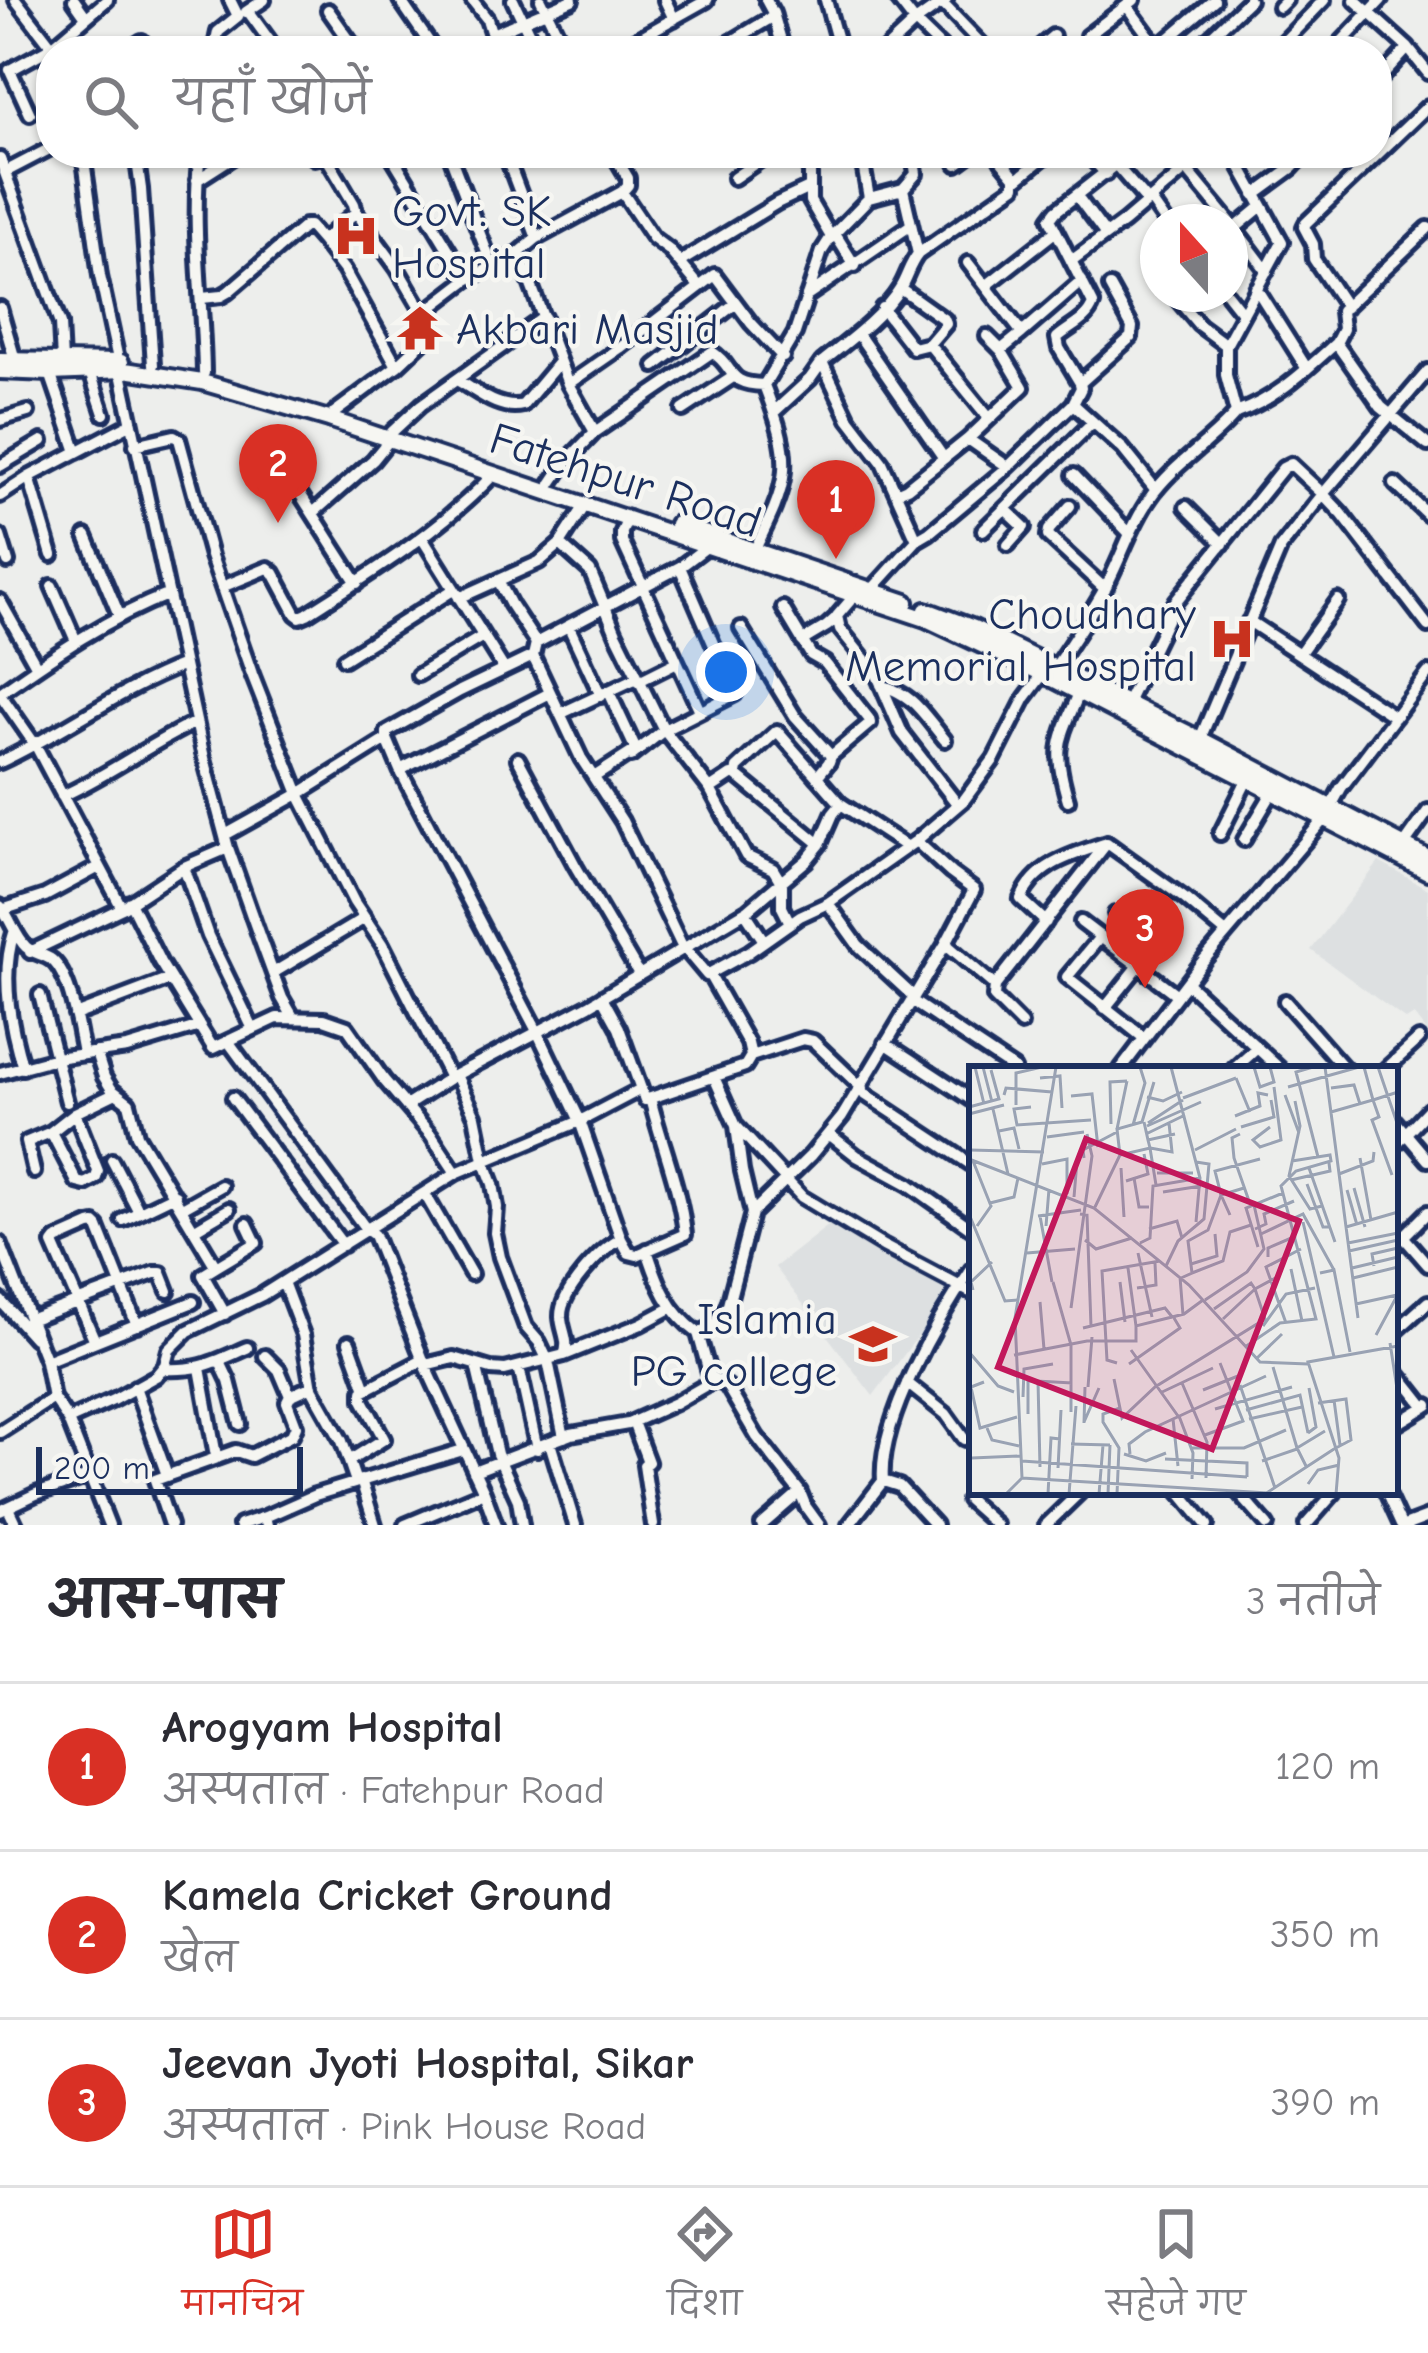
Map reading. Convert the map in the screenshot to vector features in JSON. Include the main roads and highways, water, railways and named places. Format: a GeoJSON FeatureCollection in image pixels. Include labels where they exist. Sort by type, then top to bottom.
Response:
{"type":"FeatureCollection","features":[{"type":"Feature","properties":{"kind":"place","name":"Govt. SK Hospital"},"geometry":{"type":"Point","coordinates":[356,236]}},
{"type":"Feature","properties":{"kind":"place","name":"Akbari Masjid"},"geometry":{"type":"Point","coordinates":[420,328]}},
{"type":"Feature","properties":{"kind":"place","name":"Kamela Cricket Ground"},"geometry":{"type":"Point","coordinates":[278,523]}},
{"type":"Feature","properties":{"kind":"place","name":"Arogyam Hospital"},"geometry":{"type":"Point","coordinates":[836,559]}},
{"type":"Feature","properties":{"kind":"place","name":"Choudhary Memorial Hospital"},"geometry":{"type":"Point","coordinates":[1232,639]}},
{"type":"Feature","properties":{"kind":"place","name":"Jeevan Jyoti Hospital, Sikar"},"geometry":{"type":"Point","coordinates":[1145,988]}},
{"type":"Feature","properties":{"kind":"place","name":"Islamia PG college"},"geometry":{"type":"Point","coordinates":[873,1344]}}]}
